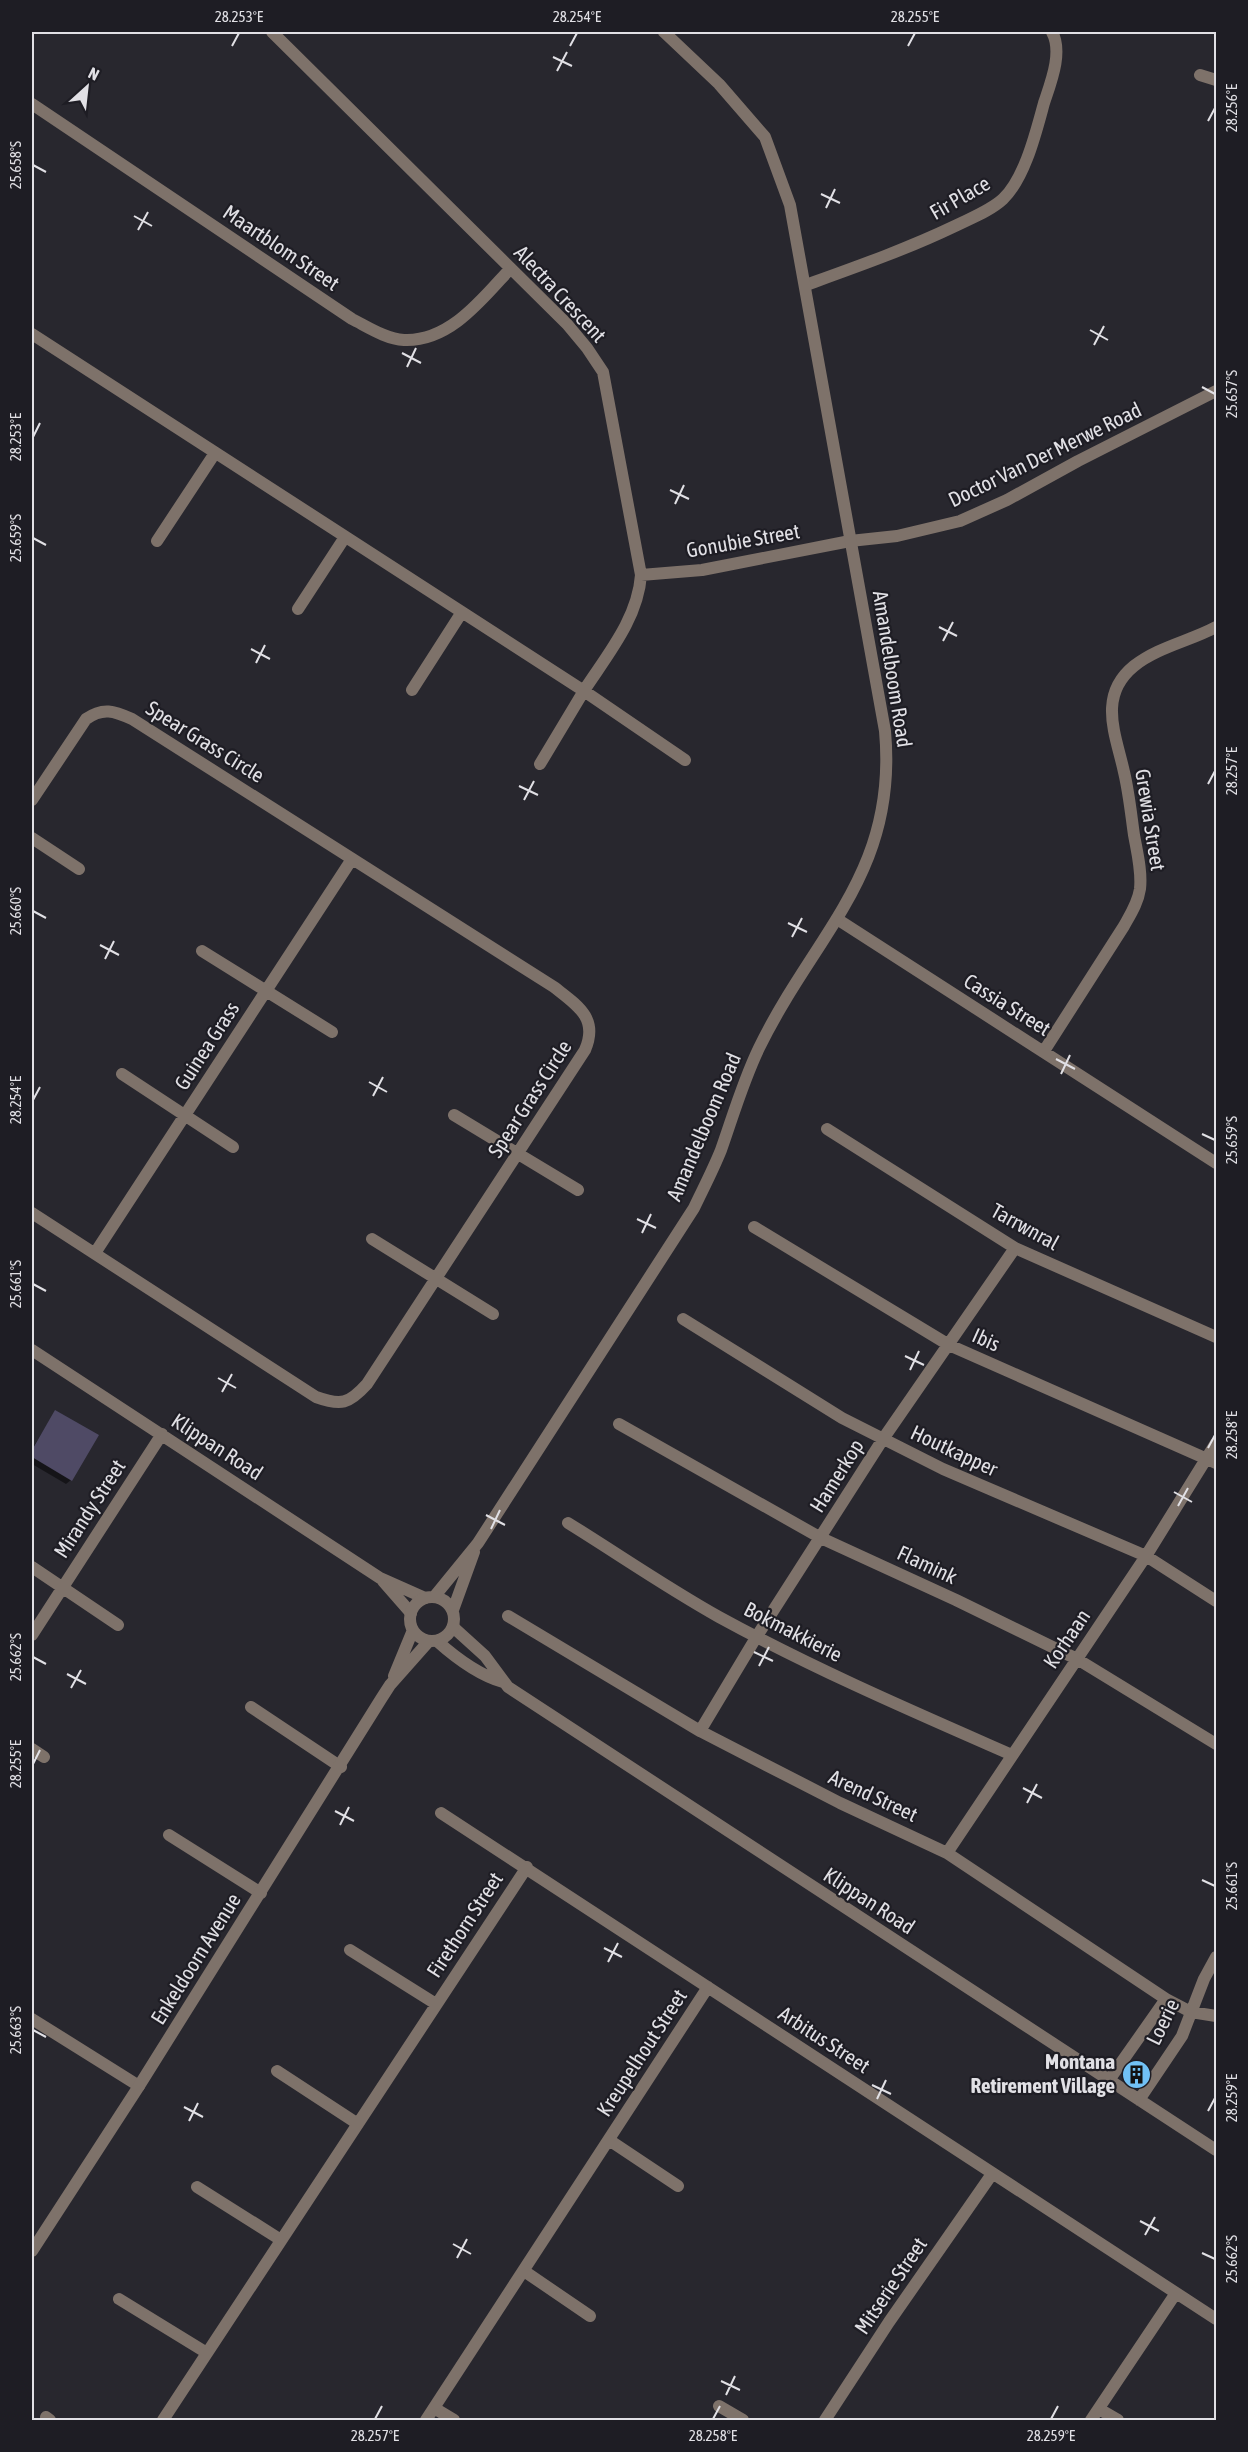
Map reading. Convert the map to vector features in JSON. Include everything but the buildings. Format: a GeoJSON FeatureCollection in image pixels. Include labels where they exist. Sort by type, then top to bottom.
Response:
{"type":"FeatureCollection","features":[{"type":"Feature","properties":{"kind":"street","name":"Alectra Crescent"},"geometry":{"type":"LineString","coordinates":[[272,32],[567,324],[603,372],[641,575],[640,592],[635,607],[540,764]]}},
{"type":"Feature","properties":{"kind":"street","name":"Amandelboom Road"},"geometry":{"type":"LineString","coordinates":[[429,1597],[478,1543],[694,1208],[720,1152],[759,1047],[864,870],[878,831],[883,805],[887,758],[885,731],[790,205],[765,137],[719,84],[664,32]]}},
{"type":"Feature","properties":{"kind":"street","name":"Fir Place"},"geometry":{"type":"LineString","coordinates":[[806,285],[923,241],[984,212],[1003,199],[1014,184],[1038,125],[1056,52],[1052,32]]}},
{"type":"Feature","properties":{"kind":"street"},"geometry":{"type":"LineString","coordinates":[[1200,75],[1216,80]]}},
{"type":"Feature","properties":{"kind":"street","name":"Maartblom Street"},"geometry":{"type":"LineString","coordinates":[[32,104],[352,319],[379,333],[404,340],[427,337],[448,328],[467,314],[510,269]]}},
{"type":"Feature","properties":{"kind":"street"},"geometry":{"type":"LineString","coordinates":[[32,334],[584,691],[685,760]]}},
{"type":"Feature","properties":{"kind":"street","name":"Doctor Van Der Merwe Road"},"geometry":{"type":"LineString","coordinates":[[850,541],[897,536],[960,521],[1007,500],[1216,391]]}},
{"type":"Feature","properties":{"kind":"street"},"geometry":{"type":"LineString","coordinates":[[157,541],[215,453]]}},
{"type":"Feature","properties":{"kind":"street"},"geometry":{"type":"LineString","coordinates":[[298,609],[345,537]]}},
{"type":"Feature","properties":{"kind":"street","name":"Gonubie Street"},"geometry":{"type":"LineString","coordinates":[[641,575],[702,570],[850,541]]}},
{"type":"Feature","properties":{"kind":"street"},"geometry":{"type":"LineString","coordinates":[[412,690],[462,612]]}},
{"type":"Feature","properties":{"kind":"street","name":"Grewia Street"},"geometry":{"type":"LineString","coordinates":[[1044,1051],[1124,926],[1140,891],[1139,864],[1124,771],[1113,729],[1111,712],[1116,692],[1134,666],[1158,651],[1216,627]]}},
{"type":"Feature","properties":{"kind":"street","name":"Spear Grass Circle"},"geometry":{"type":"LineString","coordinates":[[32,800],[77,729],[96,712],[106,710],[132,719],[554,987],[583,1011],[591,1032],[585,1050],[367,1384],[347,1402],[336,1403],[316,1397],[32,1213]]}},
{"type":"Feature","properties":{"kind":"street"},"geometry":{"type":"LineString","coordinates":[[32,838],[79,869]]}},
{"type":"Feature","properties":{"kind":"street","name":"Guinea Grass"},"geometry":{"type":"LineString","coordinates":[[95,1253],[352,859]]}},
{"type":"Feature","properties":{"kind":"street","name":"Cassia Street"},"geometry":{"type":"LineString","coordinates":[[837,919],[1216,1163]]}},
{"type":"Feature","properties":{"kind":"street"},"geometry":{"type":"LineString","coordinates":[[202,951],[332,1032]]}},
{"type":"Feature","properties":{"kind":"street"},"geometry":{"type":"LineString","coordinates":[[122,1074],[233,1147]]}},
{"type":"Feature","properties":{"kind":"street"},"geometry":{"type":"LineString","coordinates":[[454,1115],[578,1190]]}},
{"type":"Feature","properties":{"kind":"street","name":"Tarrwnral"},"geometry":{"type":"LineString","coordinates":[[827,1129],[1016,1248],[1216,1337]]}},
{"type":"Feature","properties":{"kind":"street","name":"Ibis"},"geometry":{"type":"LineString","coordinates":[[754,1227],[949,1345],[1212,1460]]}},
{"type":"Feature","properties":{"kind":"street"},"geometry":{"type":"LineString","coordinates":[[372,1239],[493,1314]]}},
{"type":"Feature","properties":{"kind":"street","name":"Hamerkop"},"geometry":{"type":"LineString","coordinates":[[700,1731],[757,1636],[883,1439],[1016,1248]]}},
{"type":"Feature","properties":{"kind":"street","name":"Houtkapper"},"geometry":{"type":"LineString","coordinates":[[683,1319],[842,1418],[943,1469],[1146,1556],[1216,1601]]}},
{"type":"Feature","properties":{"kind":"street","name":"Klippan Road"},"geometry":{"type":"LineString","coordinates":[[32,1350],[380,1578],[429,1597]]}},
{"type":"Feature","properties":{"kind":"street","name":"Flamink"},"geometry":{"type":"LineString","coordinates":[[619,1424],[821,1538],[956,1599],[1077,1659],[1216,1744]]}},
{"type":"Feature","properties":{"kind":"street","name":"Mirandy Street"},"geometry":{"type":"LineString","coordinates":[[32,1635],[162,1434]]}},
{"type":"Feature","properties":{"kind":"street","name":"Korhaan"},"geometry":{"type":"LineString","coordinates":[[947,1853],[1212,1460],[1216,1443]]}},
{"type":"Feature","properties":{"kind":"street","name":"Bokmakkierie"},"geometry":{"type":"LineString","coordinates":[[568,1523],[663,1583],[757,1636],[884,1698],[1012,1755]]}},
{"type":"Feature","properties":{"kind":"street","name":"Amandelboom Road"},"geometry":{"type":"LineString","coordinates":[[453,1610],[478,1543]]}},
{"type":"Feature","properties":{"kind":"street"},"geometry":{"type":"LineString","coordinates":[[32,1567],[118,1626]]}},
{"type":"Feature","properties":{"kind":"street","name":"Klippan Road"},"geometry":{"type":"LineString","coordinates":[[380,1578],[411,1613]]}},
{"type":"Feature","properties":{"kind":"street"},"geometry":{"type":"LineString","coordinates":[[429,1597],[446,1602],[453,1610],[455,1618],[453,1627],[447,1636],[433,1641],[418,1637],[412,1630],[411,1613],[415,1605],[429,1597]]}},
{"type":"Feature","properties":{"kind":"street","name":"Arend Street"},"geometry":{"type":"LineString","coordinates":[[508,1616],[700,1731],[840,1803],[947,1853],[1166,1999],[1191,2012],[1216,2016]]}},
{"type":"Feature","properties":{"kind":"street","name":"Klippan Road"},"geometry":{"type":"LineString","coordinates":[[453,1627],[485,1656],[508,1687],[1216,2150]]}},
{"type":"Feature","properties":{"kind":"street","name":"Enkeldoorn Avenue"},"geometry":{"type":"LineString","coordinates":[[32,2251],[341,1767],[390,1685],[412,1630]]}},
{"type":"Feature","properties":{"kind":"street","name":"Klippan Road"},"geometry":{"type":"LineString","coordinates":[[433,1641],[491,1679],[503,1682]]}},
{"type":"Feature","properties":{"kind":"street","name":"Enkeldoorn Avenue"},"geometry":{"type":"LineString","coordinates":[[390,1685],[433,1641]]}},
{"type":"Feature","properties":{"kind":"street"},"geometry":{"type":"LineString","coordinates":[[251,1707],[341,1767]]}},
{"type":"Feature","properties":{"kind":"street"},"geometry":{"type":"LineString","coordinates":[[32,1749],[44,1757]]}},
{"type":"Feature","properties":{"kind":"street","name":"Arbitus Street"},"geometry":{"type":"LineString","coordinates":[[441,1813],[1216,2319]]}},
{"type":"Feature","properties":{"kind":"street"},"geometry":{"type":"LineString","coordinates":[[169,1836],[261,1893]]}},
{"type":"Feature","properties":{"kind":"street","name":"Firethorn Street"},"geometry":{"type":"LineString","coordinates":[[163,2421],[527,1867]]}},
{"type":"Feature","properties":{"kind":"street","name":"Firethorn Street"},"geometry":{"type":"LineString","coordinates":[[350,1950],[436,2004]]}},
{"type":"Feature","properties":{"kind":"street","name":"Loerie"},"geometry":{"type":"LineString","coordinates":[[1139,2100],[1182,2036],[1204,1979],[1216,1958]]}},
{"type":"Feature","properties":{"kind":"street","name":"Kreupelhout Street"},"geometry":{"type":"LineString","coordinates":[[426,2421],[708,1988]]}},
{"type":"Feature","properties":{"kind":"street","name":"Loerie"},"geometry":{"type":"LineString","coordinates":[[1108,2080],[1166,1999]]}},
{"type":"Feature","properties":{"kind":"street"},"geometry":{"type":"LineString","coordinates":[[32,2019],[139,2086]]}},
{"type":"Feature","properties":{"kind":"street"},"geometry":{"type":"LineString","coordinates":[[277,2071],[358,2124]]}},
{"type":"Feature","properties":{"kind":"street","name":"Kreupelhout Street"},"geometry":{"type":"LineString","coordinates":[[609,2140],[678,2186]]}},
{"type":"Feature","properties":{"kind":"street","name":"Mitserie Street"},"geometry":{"type":"LineString","coordinates":[[825,2421],[889,2322],[992,2174]]}},
{"type":"Feature","properties":{"kind":"street"},"geometry":{"type":"LineString","coordinates":[[197,2187],[281,2240]]}},
{"type":"Feature","properties":{"kind":"street"},"geometry":{"type":"LineString","coordinates":[[524,2271],[590,2316]]}},
{"type":"Feature","properties":{"kind":"street"},"geometry":{"type":"LineString","coordinates":[[1092,2421],[1176,2293]]}},
{"type":"Feature","properties":{"kind":"street"},"geometry":{"type":"LineString","coordinates":[[119,2299],[207,2353]]}},
{"type":"Feature","properties":{"kind":"street"},"geometry":{"type":"LineString","coordinates":[[718,2406],[742,2421]]}},
{"type":"Feature","properties":{"kind":"street"},"geometry":{"type":"LineString","coordinates":[[434,2408],[454,2421]]}},
{"type":"Feature","properties":{"kind":"street"},"geometry":{"type":"LineString","coordinates":[[1099,2409],[1118,2421]]}},
{"type":"Feature","properties":{"kind":"place","name":"Montana Retirement Village"},"geometry":{"type":"Point","coordinates":[1136,2074]}}]}
